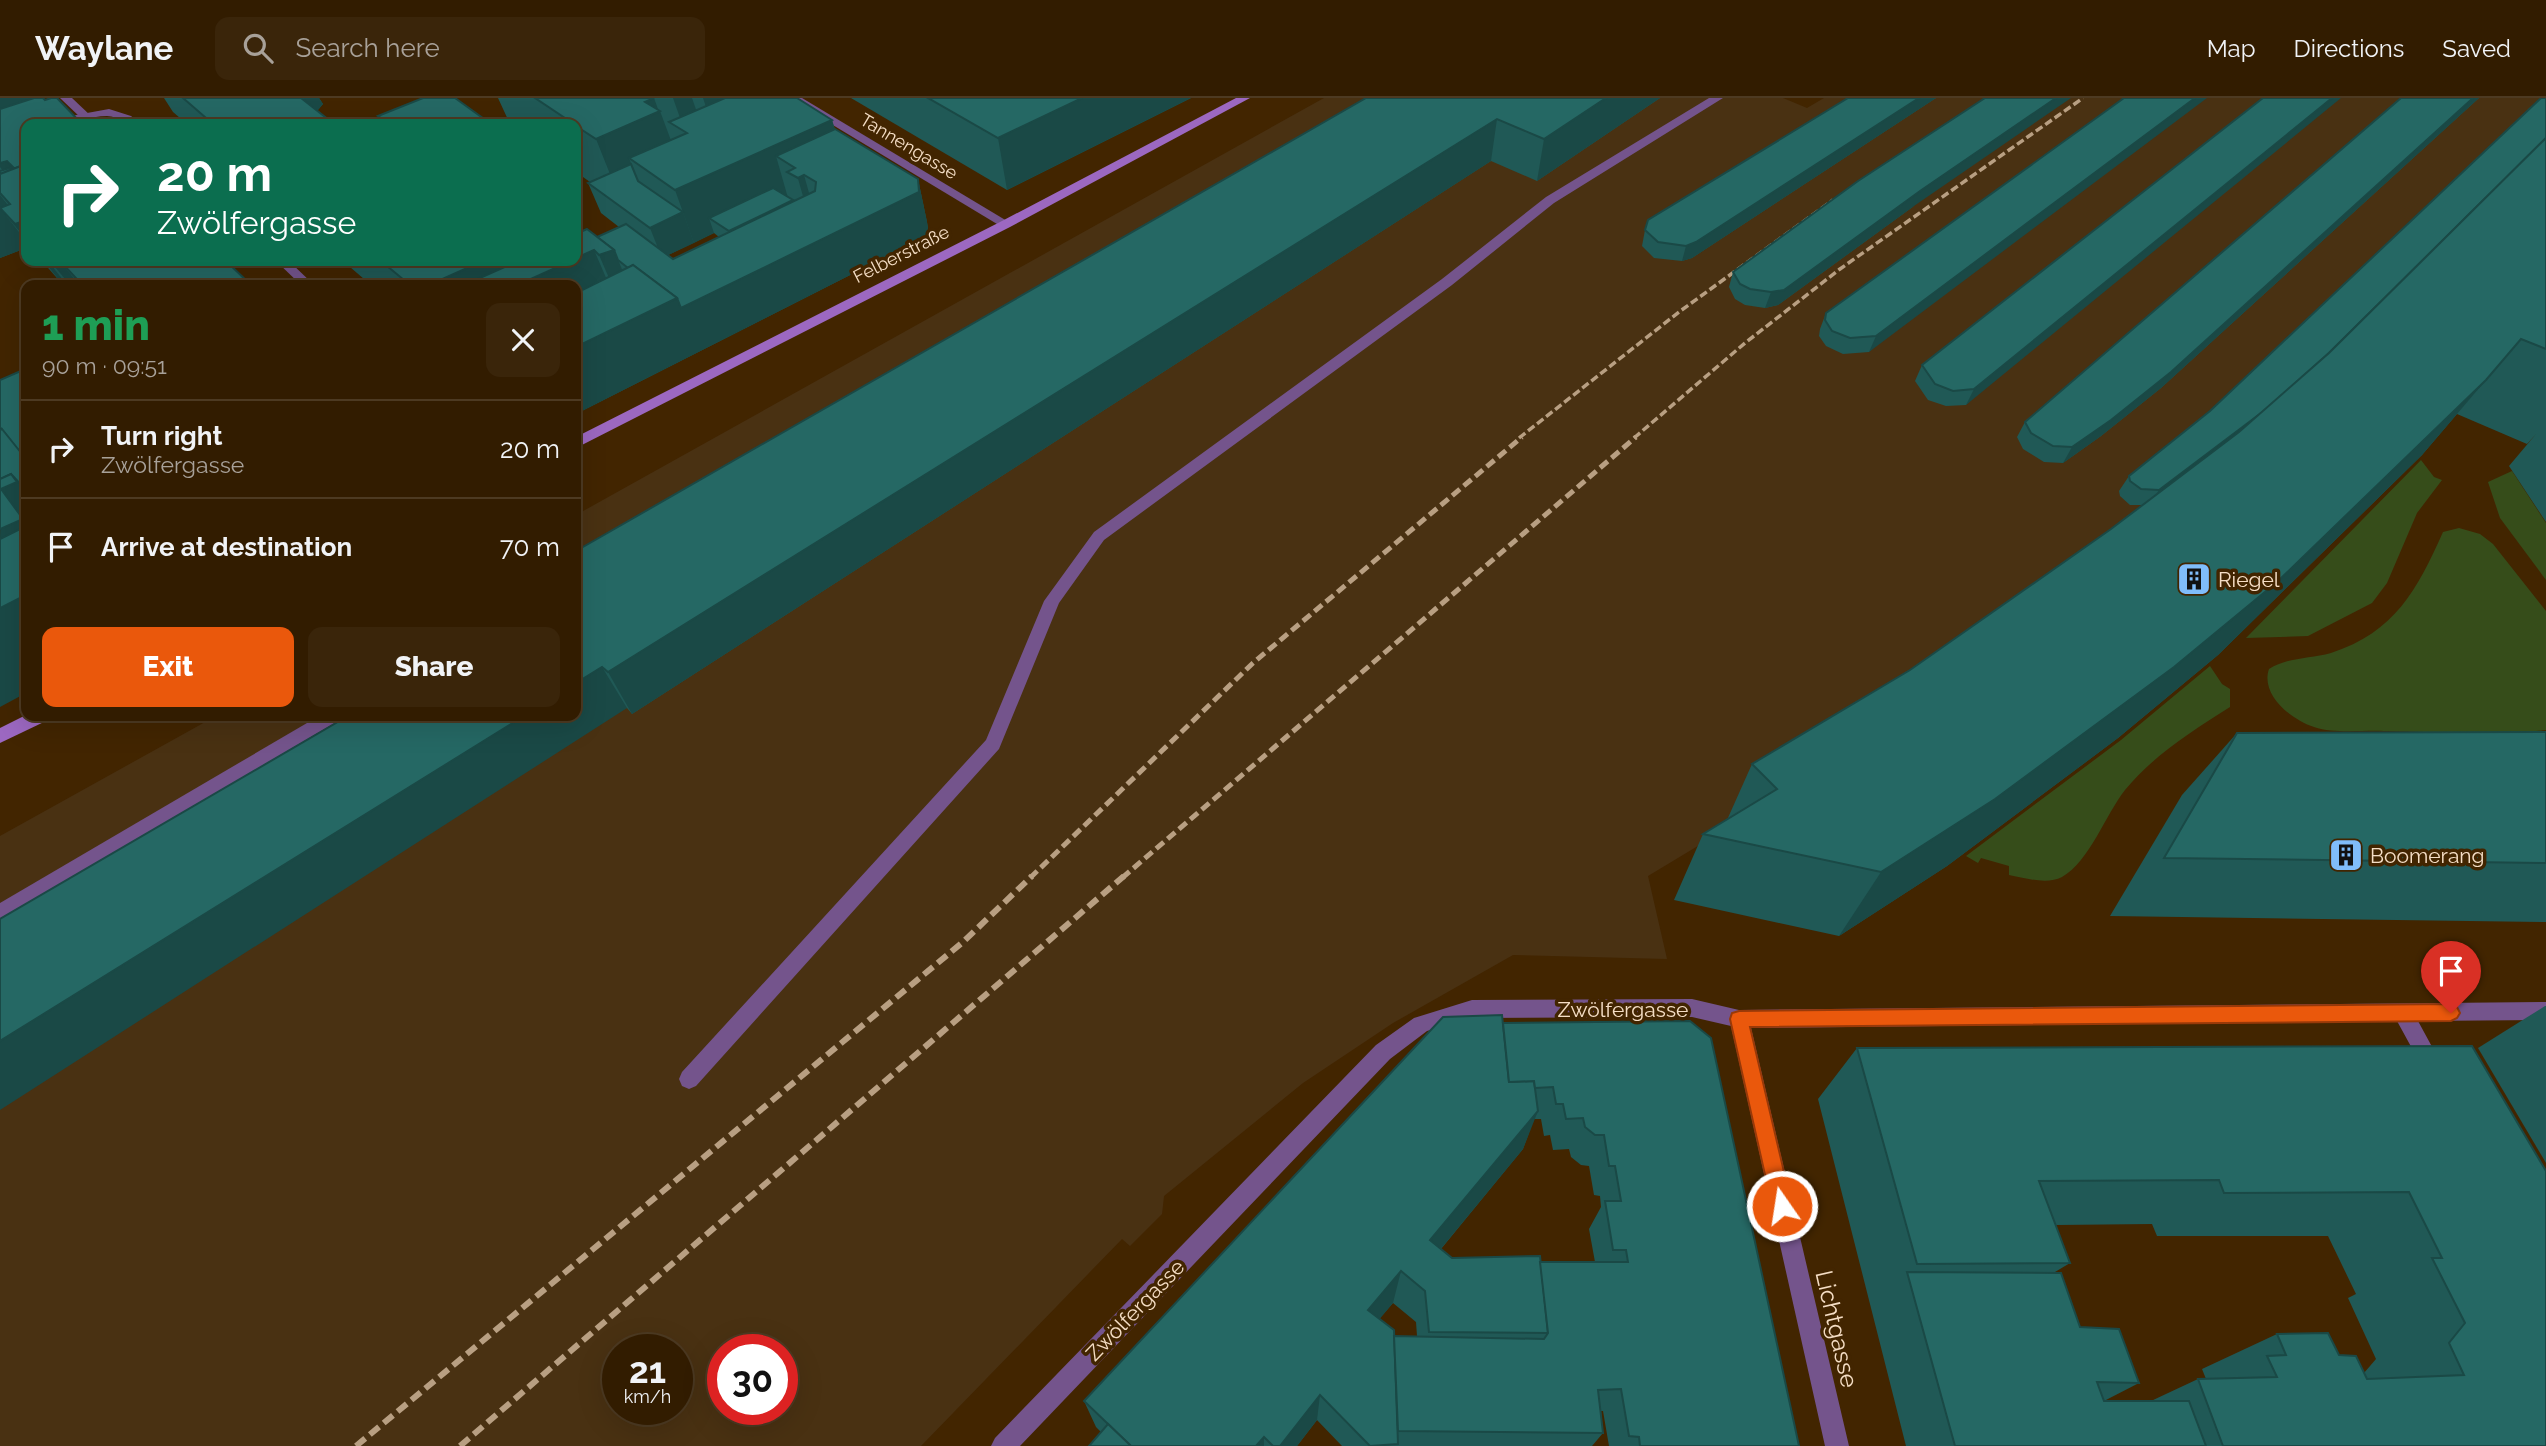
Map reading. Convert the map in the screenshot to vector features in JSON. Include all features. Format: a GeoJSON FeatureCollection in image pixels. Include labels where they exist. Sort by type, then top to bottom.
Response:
{"type":"FeatureCollection","features":[{"type":"Feature","properties":{"kind":"main road","name":"Felberstraße"},"geometry":{"type":"LineString","coordinates":[[581,440],[1006,224],[1244,98]]}},
{"type":"Feature","properties":{"kind":"main road"},"geometry":{"type":"LineString","coordinates":[[0,736],[30,721]]}},
{"type":"Feature","properties":{"kind":"street"},"geometry":{"type":"LineString","coordinates":[[66,98],[85,116]]}},
{"type":"Feature","properties":{"kind":"street","name":"Tannengasse"},"geometry":{"type":"LineString","coordinates":[[794,98],[1006,224]]}},
{"type":"Feature","properties":{"kind":"street"},"geometry":{"type":"LineString","coordinates":[[689,1079],[993,744],[1052,601],[1099,536],[1447,282],[1549,200],[1717,98]]}},
{"type":"Feature","properties":{"kind":"street"},"geometry":{"type":"LineString","coordinates":[[76,119],[101,113],[125,115],[129,119]]}},
{"type":"Feature","properties":{"kind":"street"},"geometry":{"type":"LineString","coordinates":[[287,266],[303,280]]}},
{"type":"Feature","properties":{"kind":"street"},"geometry":{"type":"LineString","coordinates":[[0,913],[324,721]]}},
{"type":"Feature","properties":{"kind":"street","name":"Zwölfergasse"},"geometry":{"type":"LineString","coordinates":[[1003,1446],[1383,1052],[1421,1024],[1472,1009],[1692,1007],[1739,1019],[2546,1011]]}},
{"type":"Feature","properties":{"kind":"street"},"geometry":{"type":"LineString","coordinates":[[2403,1013],[2442,1084]]}},
{"type":"Feature","properties":{"kind":"street","name":"Lichtgasse"},"geometry":{"type":"LineString","coordinates":[[1739,1019],[1837,1446]]}},
{"type":"Feature","properties":{"kind":"shaded area"},"geometry":{"type":"Polygon","coordinates":[[[1324,98],[1783,98],[1807,108],[1824,98],[2546,98],[2251,436],[1721,832],[1648,876],[1667,959],[1513,955],[1393,1023],[1303,1083],[1164,1196],[1162,1214],[1130,1246],[1122,1239],[921,1446],[0,1446],[0,836],[207,721],[581,721],[581,512],[1324,98]]]}},
{"type":"Feature","properties":{"kind":"green space"},"geometry":{"type":"Polygon","coordinates":[[[2421,460],[2434,477],[2442,480],[2417,513],[2387,583],[2372,603],[2308,636],[2246,638],[2421,460]]]}},
{"type":"Feature","properties":{"kind":"green space"},"geometry":{"type":"Polygon","coordinates":[[[2512,471],[2546,523],[2546,580],[2500,518],[2488,482],[2512,471]]]}},
{"type":"Feature","properties":{"kind":"green space"},"geometry":{"type":"Polygon","coordinates":[[[2459,528],[2480,534],[2493,544],[2546,611],[2546,730],[2485,733],[2331,730],[2305,724],[2280,705],[2269,688],[2269,669],[2291,660],[2331,653],[2372,633],[2388,621],[2413,590],[2443,532],[2459,528]]]}},
{"type":"Feature","properties":{"kind":"green space"},"geometry":{"type":"Polygon","coordinates":[[[2210,666],[2222,684],[2230,689],[2230,707],[2174,744],[2137,777],[2118,800],[2089,849],[2072,870],[2056,879],[2036,880],[2009,875],[2009,866],[1981,858],[1978,863],[1966,856],[2121,740],[2210,666]]]}},
{"type":"Feature","properties":{"kind":"building"},"geometry":{"type":"Polygon","coordinates":[[[34,98],[57,98],[77,119],[21,119],[21,166],[0,174],[0,171],[13,167],[7,161],[0,163],[0,109],[34,98]]]}},
{"type":"Feature","properties":{"kind":"building"},"geometry":{"type":"Polygon","coordinates":[[[183,98],[301,98],[328,119],[207,119],[183,98]]]}},
{"type":"Feature","properties":{"kind":"building"},"geometry":{"type":"Polygon","coordinates":[[[423,98],[455,98],[484,119],[383,119],[378,116],[423,98]]]}},
{"type":"Feature","properties":{"kind":"building"},"geometry":{"type":"Polygon","coordinates":[[[535,98],[654,98],[645,102],[660,111],[596,139],[581,129],[581,119],[566,119],[535,98]]]}},
{"type":"Feature","properties":{"kind":"building"},"geometry":{"type":"Polygon","coordinates":[[[725,98],[797,98],[832,120],[675,190],[629,158],[687,133],[669,122],[725,98]]]}},
{"type":"Feature","properties":{"kind":"building"},"geometry":{"type":"Polygon","coordinates":[[[928,98],[1082,98],[998,138],[928,98]]]}},
{"type":"Feature","properties":{"kind":"building"},"geometry":{"type":"Polygon","coordinates":[[[1366,98],[1606,98],[1544,139],[1497,119],[608,672],[602,667],[581,680],[581,548],[1366,98]]]}},
{"type":"Feature","properties":{"kind":"building"},"geometry":{"type":"Polygon","coordinates":[[[1848,98],[1919,98],[1696,242],[1686,246],[1658,242],[1645,230],[1648,220],[1848,98]]]}},
{"type":"Feature","properties":{"kind":"building"},"geometry":{"type":"Polygon","coordinates":[[[1985,98],[2056,98],[1920,191],[1784,290],[1771,292],[1750,289],[1740,284],[1733,272],[1858,181],[1985,98]]]}},
{"type":"Feature","properties":{"kind":"building"},"geometry":{"type":"Polygon","coordinates":[[[2124,98],[2195,98],[1876,336],[1850,338],[1832,331],[1825,320],[1826,313],[2124,98]]]}},
{"type":"Feature","properties":{"kind":"building"},"geometry":{"type":"Polygon","coordinates":[[[2263,98],[2332,98],[1974,389],[1953,391],[1935,384],[1922,365],[2263,98]]]}},
{"type":"Feature","properties":{"kind":"building"},"geometry":{"type":"Polygon","coordinates":[[[2401,98],[2473,98],[2171,372],[2111,420],[2072,447],[2053,446],[2031,433],[2025,422],[2401,98]]]}},
{"type":"Feature","properties":{"kind":"building"},"geometry":{"type":"Polygon","coordinates":[[[2541,98],[2546,98],[2546,138],[2329,353],[2265,410],[2159,490],[2141,489],[2130,481],[2129,476],[2210,411],[2541,98]]]}},
{"type":"Feature","properties":{"kind":"building"},"geometry":{"type":"Polygon","coordinates":[[[835,129],[918,179],[919,192],[681,308],[677,298],[633,265],[628,268],[618,260],[614,250],[597,237],[626,224],[673,259],[815,191],[816,182],[804,175],[798,178],[787,172],[795,168],[776,156],[835,129]]]}},
{"type":"Feature","properties":{"kind":"building","name":"Riegel"},"geometry":{"type":"Polygon","coordinates":[[[2546,138],[2546,349],[2521,339],[2486,380],[2277,582],[2174,667],[1995,799],[1881,872],[1703,834],[1777,789],[1752,764],[1910,670],[2111,529],[2239,432],[2329,353],[2546,138]]]}},
{"type":"Feature","properties":{"kind":"building"},"geometry":{"type":"Polygon","coordinates":[[[631,164],[638,181],[683,212],[650,228],[588,183],[631,164]]]}},
{"type":"Feature","properties":{"kind":"building"},"geometry":{"type":"Polygon","coordinates":[[[21,166],[21,222],[15,224],[0,208],[10,204],[0,193],[0,174],[21,166]]]}},
{"type":"Feature","properties":{"kind":"building"},"geometry":{"type":"Polygon","coordinates":[[[773,188],[793,200],[729,231],[709,218],[773,188]]]}},
{"type":"Feature","properties":{"kind":"building"},"geometry":{"type":"Polygon","coordinates":[[[587,229],[614,250],[599,255],[594,250],[581,256],[581,232],[587,229]]]}},
{"type":"Feature","properties":{"kind":"building"},"geometry":{"type":"Polygon","coordinates":[[[633,265],[677,298],[581,345],[581,291],[633,265]]]}},
{"type":"Feature","properties":{"kind":"building"},"geometry":{"type":"Polygon","coordinates":[[[65,266],[231,266],[246,280],[71,280],[76,278],[65,266]]]}},
{"type":"Feature","properties":{"kind":"building"},"geometry":{"type":"Polygon","coordinates":[[[387,266],[472,266],[440,280],[404,280],[387,266]]]}},
{"type":"Feature","properties":{"kind":"building"},"geometry":{"type":"Polygon","coordinates":[[[507,266],[560,266],[528,280],[475,280],[507,266]]]}},
{"type":"Feature","properties":{"kind":"building"},"geometry":{"type":"Polygon","coordinates":[[[21,371],[21,453],[0,427],[0,380],[21,371]]]}},
{"type":"Feature","properties":{"kind":"building"},"geometry":{"type":"Polygon","coordinates":[[[2,429],[21,453],[21,485],[11,474],[0,479],[2,429]]]}},
{"type":"Feature","properties":{"kind":"building"},"geometry":{"type":"Polygon","coordinates":[[[11,474],[17,482],[1,489],[21,520],[0,529],[0,479],[11,474]]]}},
{"type":"Feature","properties":{"kind":"building"},"geometry":{"type":"Polygon","coordinates":[[[21,528],[21,598],[0,608],[0,539],[21,528]]]}},
{"type":"Feature","properties":{"kind":"building"},"geometry":{"type":"Polygon","coordinates":[[[339,721],[516,721],[0,1041],[0,919],[339,721]]]}},
{"type":"Feature","properties":{"kind":"building"},"geometry":{"type":"Polygon","coordinates":[[[2546,732],[2546,863],[2164,858],[2237,733],[2546,732]]]}},
{"type":"Feature","properties":{"kind":"building"},"geometry":{"type":"Polygon","coordinates":[[[1502,1015],[1509,1082],[1534,1081],[1538,1111],[1430,1240],[1452,1258],[1540,1256],[1548,1333],[1429,1332],[1425,1291],[1401,1271],[1368,1310],[1394,1330],[1398,1444],[1370,1446],[1320,1395],[1280,1446],[1273,1446],[1264,1437],[1256,1446],[1131,1446],[1084,1401],[1443,1017],[1502,1015]]]}},
{"type":"Feature","properties":{"kind":"building"},"geometry":{"type":"Polygon","coordinates":[[[1690,1021],[1711,1038],[1799,1446],[1640,1446],[1639,1437],[1629,1436],[1621,1389],[1598,1390],[1603,1433],[1398,1431],[1394,1336],[1544,1339],[1548,1333],[1540,1262],[1628,1262],[1626,1250],[1613,1250],[1605,1201],[1621,1201],[1615,1166],[1609,1166],[1604,1135],[1595,1135],[1585,1127],[1583,1118],[1566,1119],[1563,1104],[1556,1104],[1553,1087],[1535,1088],[1534,1081],[1509,1082],[1503,1023],[1690,1021]]]}},
{"type":"Feature","properties":{"kind":"building"},"geometry":{"type":"Polygon","coordinates":[[[2472,1046],[2546,1171],[2546,1446],[2223,1446],[2198,1379],[2277,1377],[2267,1356],[2286,1355],[2277,1334],[2328,1333],[2339,1355],[2356,1356],[2367,1379],[2464,1375],[2449,1343],[2465,1323],[2432,1258],[2442,1258],[2409,1192],[2224,1193],[2219,1180],[2039,1181],[2070,1263],[1917,1264],[1857,1048],[2472,1046]]]}},
{"type":"Feature","properties":{"kind":"building"},"geometry":{"type":"Polygon","coordinates":[[[1907,1272],[2061,1273],[2080,1327],[2119,1329],[2139,1383],[2097,1382],[2104,1401],[2189,1401],[2206,1446],[1955,1446],[1907,1272]]]}},
{"type":"Feature","properties":{"kind":"building"},"geometry":{"type":"Polygon","coordinates":[[[1108,1424],[1131,1446],[1089,1446],[1108,1424]]]}},
{"type":"Feature","properties":{"kind":"railway"},"geometry":{"type":"LineString","coordinates":[[1634,438],[1745,343],[1840,269],[2083,98]]}},
{"type":"Feature","properties":{"kind":"railway"},"geometry":{"type":"LineString","coordinates":[[1519,438],[1679,312],[1833,200]]}},
{"type":"Feature","properties":{"kind":"railway"},"geometry":{"type":"LineString","coordinates":[[1030,878],[1253,663],[1522,437]]}},
{"type":"Feature","properties":{"kind":"railway"},"geometry":{"type":"LineString","coordinates":[[1122,878],[1636,437]]}},
{"type":"Feature","properties":{"kind":"railway"},"geometry":{"type":"LineString","coordinates":[[356,1446],[963,942],[1032,876]]}},
{"type":"Feature","properties":{"kind":"railway"},"geometry":{"type":"LineString","coordinates":[[460,1446],[1124,876]]}},
{"type":"Feature","properties":{"kind":"place","name":"Riegel"},"geometry":{"type":"Point","coordinates":[2194,579]}},
{"type":"Feature","properties":{"kind":"place","name":"Boomerang"},"geometry":{"type":"Point","coordinates":[2346,855]}},
{"type":"Feature","properties":{"kind":"route"},"geometry":{"type":"LineString","coordinates":[[1782,1206],[1739,1019],[2451,1013]]}}]}
